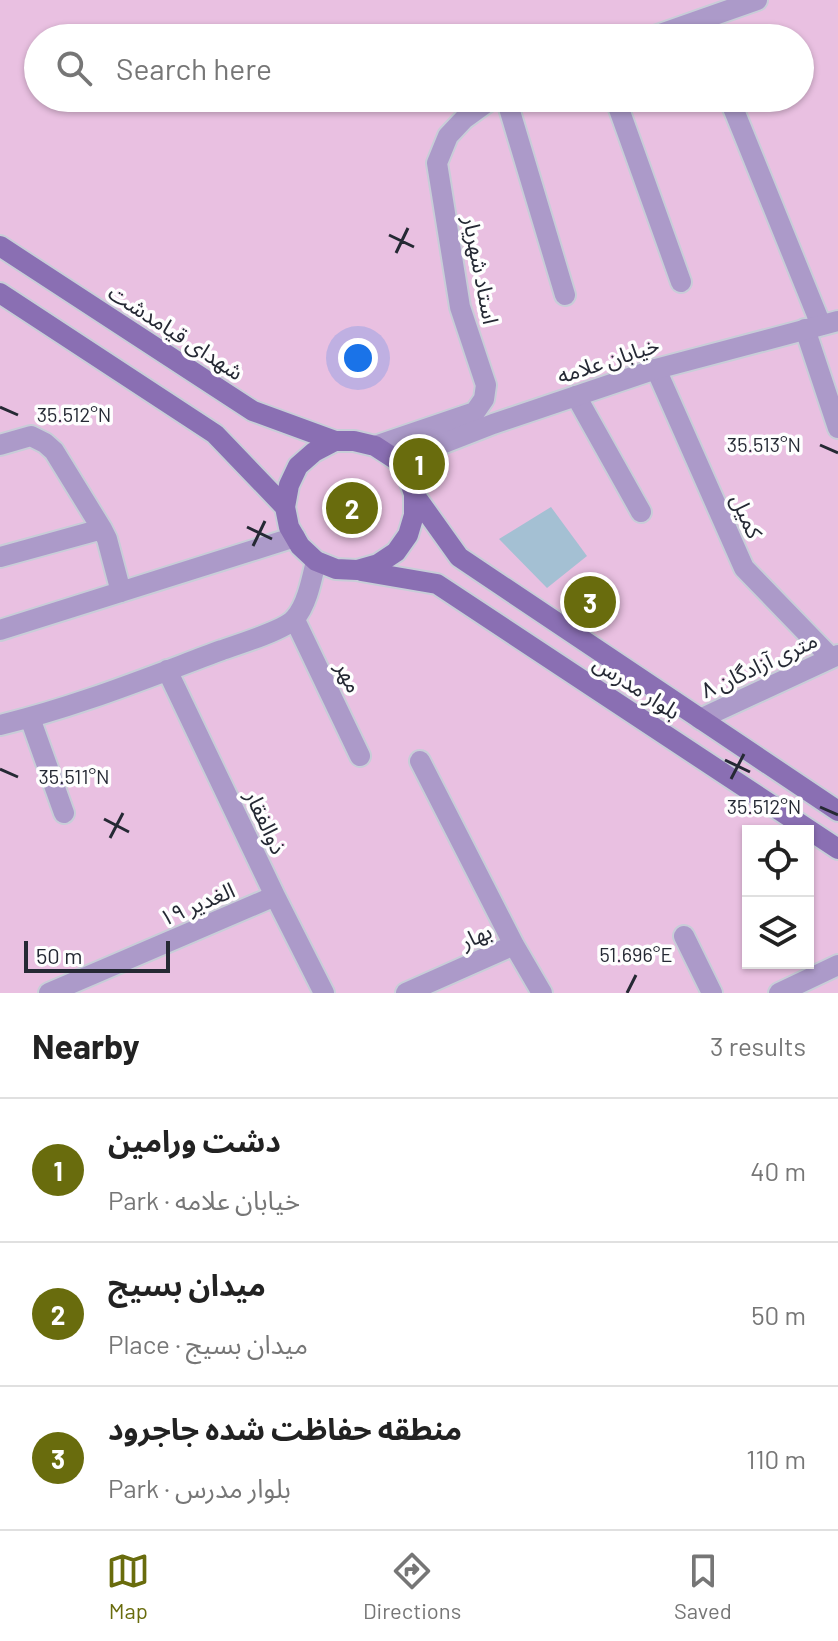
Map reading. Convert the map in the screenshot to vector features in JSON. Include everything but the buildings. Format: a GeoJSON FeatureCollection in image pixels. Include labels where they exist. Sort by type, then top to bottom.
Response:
{"type":"FeatureCollection","features":[{"type":"Feature","properties":{"kind":"main road","name":"شهدای قیامدشت"},"geometry":{"type":"LineString","coordinates":[[0,246],[253,411],[335,441]]}},
{"type":"Feature","properties":{"kind":"main road"},"geometry":{"type":"LineString","coordinates":[[0,293],[215,434],[285,507]]}},
{"type":"Feature","properties":{"kind":"main road"},"geometry":{"type":"LineString","coordinates":[[335,441],[375,446],[398,461],[407,474],[414,494],[414,515],[408,535],[396,552],[378,564],[357,570],[336,569],[316,561],[300,546],[289,527],[285,507],[289,485],[298,466],[314,452],[335,441]]}},
{"type":"Feature","properties":{"kind":"main road","name":"بلوار مدرس"},"geometry":{"type":"LineString","coordinates":[[414,494],[459,557],[838,811]]}},
{"type":"Feature","properties":{"kind":"main road","name":"بلوار مدرس"},"geometry":{"type":"LineString","coordinates":[[357,570],[437,584],[838,849]]}},
{"type":"Feature","properties":{"kind":"street"},"geometry":{"type":"LineString","coordinates":[[705,24],[720,6],[757,0]]}},
{"type":"Feature","properties":{"kind":"street","name":"استاد شهریار"},"geometry":{"type":"LineString","coordinates":[[375,446],[475,412],[484,399],[486,385],[460,307],[437,163],[448,136],[474,112]]}},
{"type":"Feature","properties":{"kind":"street"},"geometry":{"type":"LineString","coordinates":[[510,112],[565,295]]}},
{"type":"Feature","properties":{"kind":"street"},"geometry":{"type":"LineString","coordinates":[[620,112],[681,282]]}},
{"type":"Feature","properties":{"kind":"street"},"geometry":{"type":"LineString","coordinates":[[735,112],[821,325],[838,428]]}},
{"type":"Feature","properties":{"kind":"street","name":"خیابان علامه"},"geometry":{"type":"LineString","coordinates":[[398,461],[493,424],[656,369],[821,325]]}},
{"type":"Feature","properties":{"kind":"street","name":"کمیل"},"geometry":{"type":"LineString","coordinates":[[656,369],[744,568],[834,657]]}},
{"type":"Feature","properties":{"kind":"street"},"geometry":{"type":"LineString","coordinates":[[576,396],[641,512]]}},
{"type":"Feature","properties":{"kind":"street"},"geometry":{"type":"LineString","coordinates":[[0,445],[31,436],[54,451],[107,539],[121,592]]}},
{"type":"Feature","properties":{"kind":"street"},"geometry":{"type":"LineString","coordinates":[[0,557],[102,529]]}},
{"type":"Feature","properties":{"kind":"street"},"geometry":{"type":"LineString","coordinates":[[0,630],[295,537]]}},
{"type":"Feature","properties":{"kind":"street"},"geometry":{"type":"LineString","coordinates":[[0,725],[30,718],[167,670],[265,635],[295,620],[310,589],[316,561]]}},
{"type":"Feature","properties":{"kind":"street","name":"مهر"},"geometry":{"type":"LineString","coordinates":[[295,620],[360,756]]}},
{"type":"Feature","properties":{"kind":"street","name":"۸ متری آزادگان"},"geometry":{"type":"LineString","coordinates":[[700,719],[834,657]]}},
{"type":"Feature","properties":{"kind":"street","name":"ذوالفقار"},"geometry":{"type":"LineString","coordinates":[[167,670],[324,993]]}},
{"type":"Feature","properties":{"kind":"street"},"geometry":{"type":"LineString","coordinates":[[30,718],[64,813]]}},
{"type":"Feature","properties":{"kind":"street"},"geometry":{"type":"LineString","coordinates":[[420,761],[514,945]]}},
{"type":"Feature","properties":{"kind":"street","name":"الغدیر ۱۹"},"geometry":{"type":"LineString","coordinates":[[49,993],[275,896]]}},
{"type":"Feature","properties":{"kind":"street"},"geometry":{"type":"LineString","coordinates":[[684,936],[712,993]]}},
{"type":"Feature","properties":{"kind":"street","name":"بهار"},"geometry":{"type":"LineString","coordinates":[[406,993],[436,987],[514,945],[542,993]]}},
{"type":"Feature","properties":{"kind":"street"},"geometry":{"type":"LineString","coordinates":[[779,993],[837,967]]}},
{"type":"Feature","properties":{"kind":"shaded area"},"geometry":{"type":"Polygon","coordinates":[[[0,0],[838,0],[838,993],[0,993],[0,0]]]}},
{"type":"Feature","properties":{"kind":"place","name":"دشت ورامین"},"geometry":{"type":"Point","coordinates":[419,464]}},
{"type":"Feature","properties":{"kind":"place","name":"میدان بسیج"},"geometry":{"type":"Point","coordinates":[352,508]}},
{"type":"Feature","properties":{"kind":"place","name":"منطقه حفاظت شده جاجرود"},"geometry":{"type":"Point","coordinates":[590,602]}}]}
